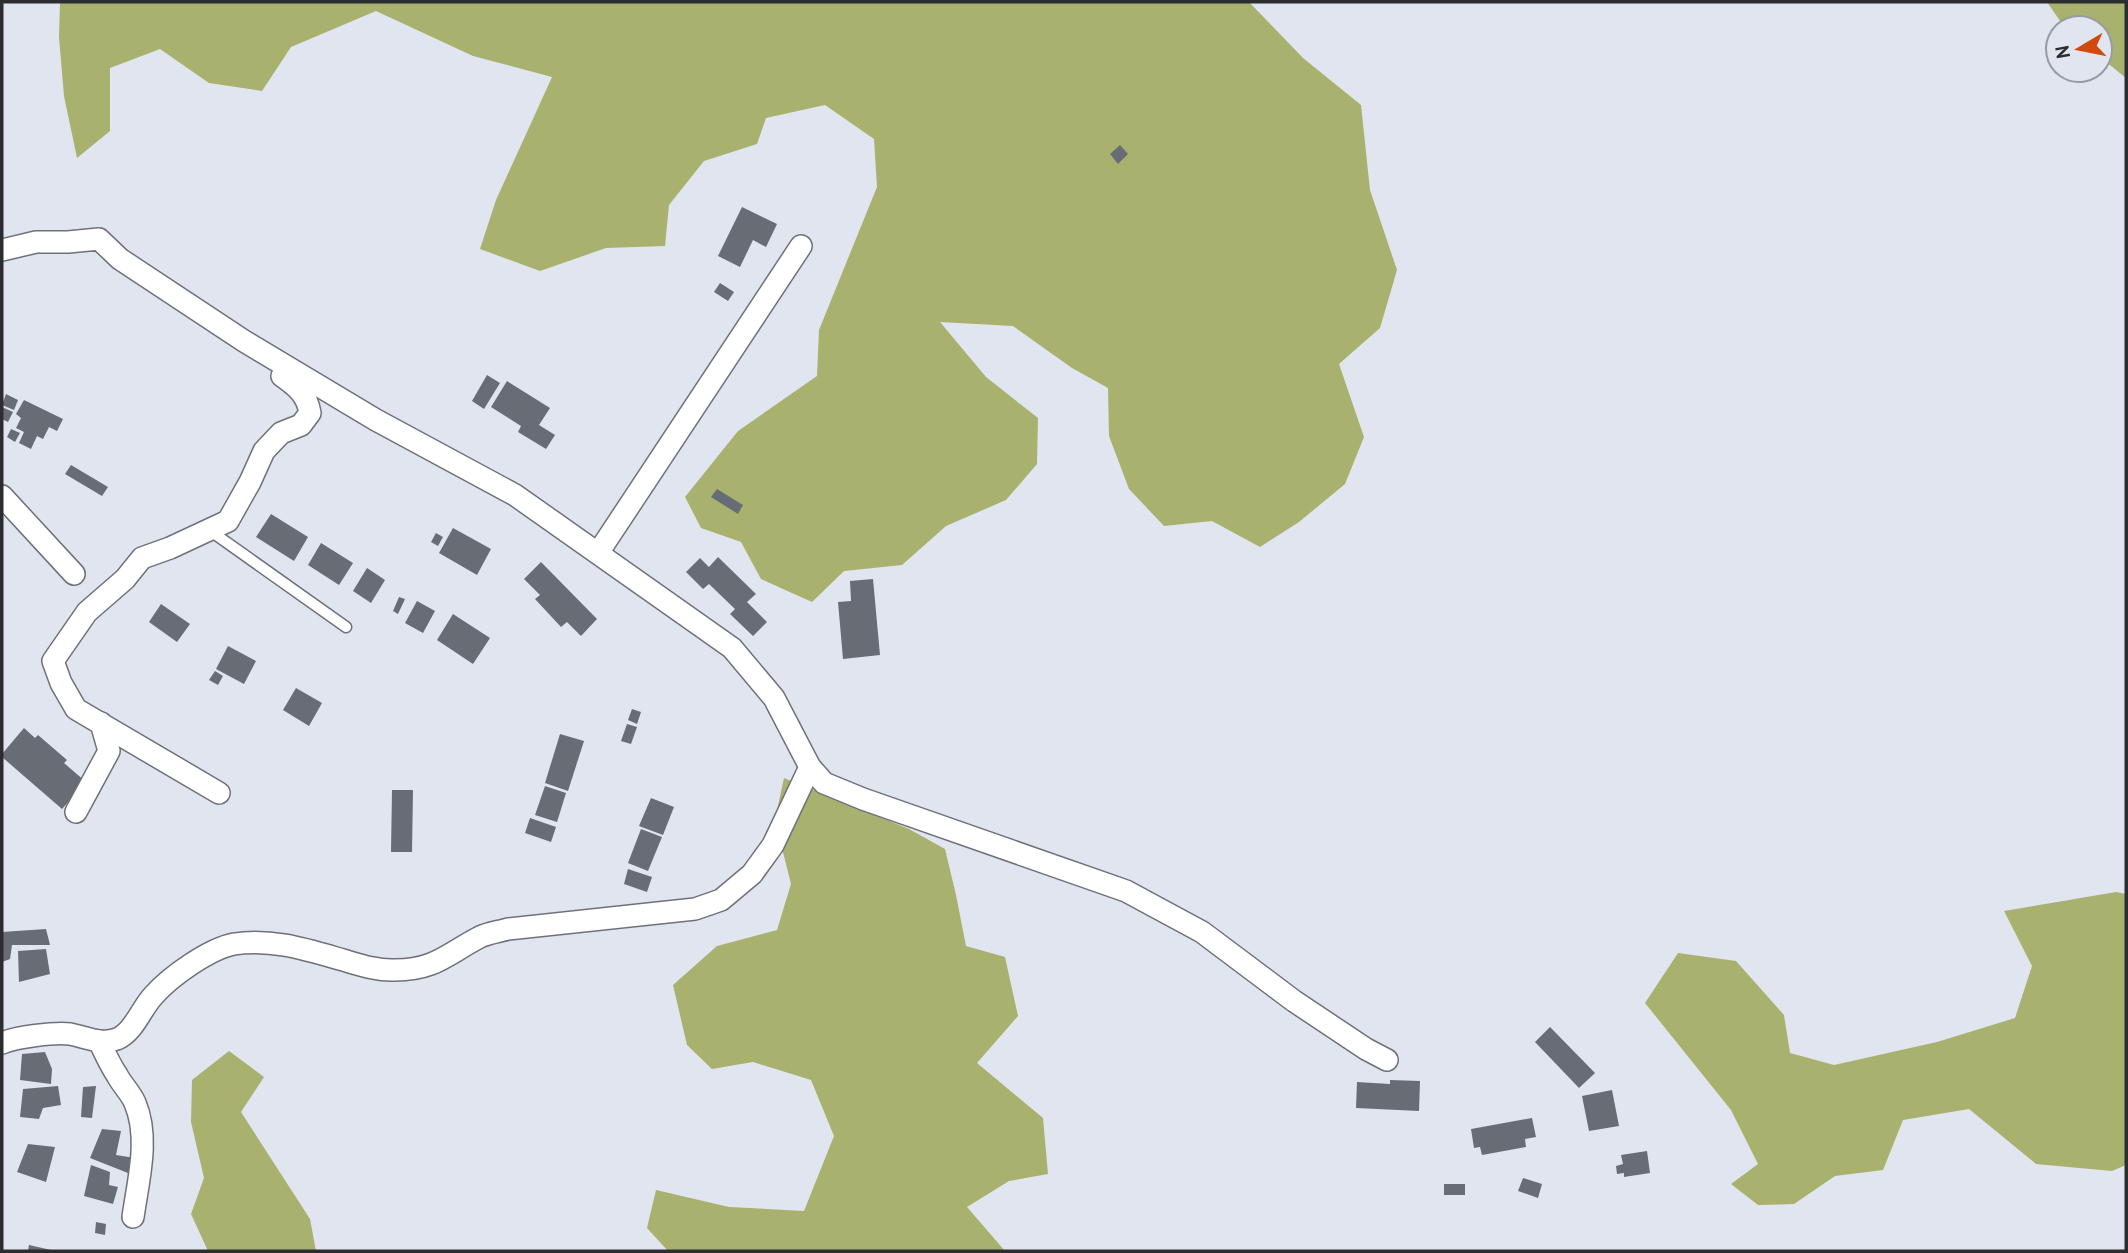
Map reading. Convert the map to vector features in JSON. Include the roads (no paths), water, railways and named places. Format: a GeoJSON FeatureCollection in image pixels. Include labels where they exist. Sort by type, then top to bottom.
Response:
{"type":"FeatureCollection","features":[{"type":"Feature","properties":{"kind":"street"},"geometry":{"type":"LineString","coordinates":[[2,250],[36,242],[99,239],[120,259],[244,341],[376,420],[515,495],[732,648],[774,698],[810,767],[824,783],[1126,891],[1202,932],[1294,1001],[1366,1049],[1387,1059]]}},
{"type":"Feature","properties":{"kind":"street"},"geometry":{"type":"LineString","coordinates":[[598,553],[801,246]]}},
{"type":"Feature","properties":{"kind":"street"},"geometry":{"type":"LineString","coordinates":[[219,793],[76,709],[61,683],[54,661],[87,612],[125,579],[142,558],[228,521],[264,451],[281,433],[301,425],[310,413],[301,390],[274,370],[244,341]]}},
{"type":"Feature","properties":{"kind":"street"},"geometry":{"type":"LineString","coordinates":[[2,496],[74,574]]}},
{"type":"Feature","properties":{"kind":"street"},"geometry":{"type":"LineString","coordinates":[[76,812],[109,751],[101,723]]}},
{"type":"Feature","properties":{"kind":"street"},"geometry":{"type":"LineString","coordinates":[[2,1043],[12,1039],[67,1034],[99,1041],[116,1039],[126,1033],[153,995],[169,981],[219,948],[235,944],[289,945],[365,967],[393,971],[418,969],[439,962],[480,936],[508,929],[695,909],[721,900],[752,874],[773,845],[810,767]]}},
{"type":"Feature","properties":{"kind":"street"},"geometry":{"type":"LineString","coordinates":[[99,1041],[116,1074],[135,1102],[140,1119],[141,1158],[133,1217]]}},
{"type":"Feature","properties":{"kind":"lane"},"geometry":{"type":"LineString","coordinates":[[228,521],[212,532],[346,627]]}}]}
